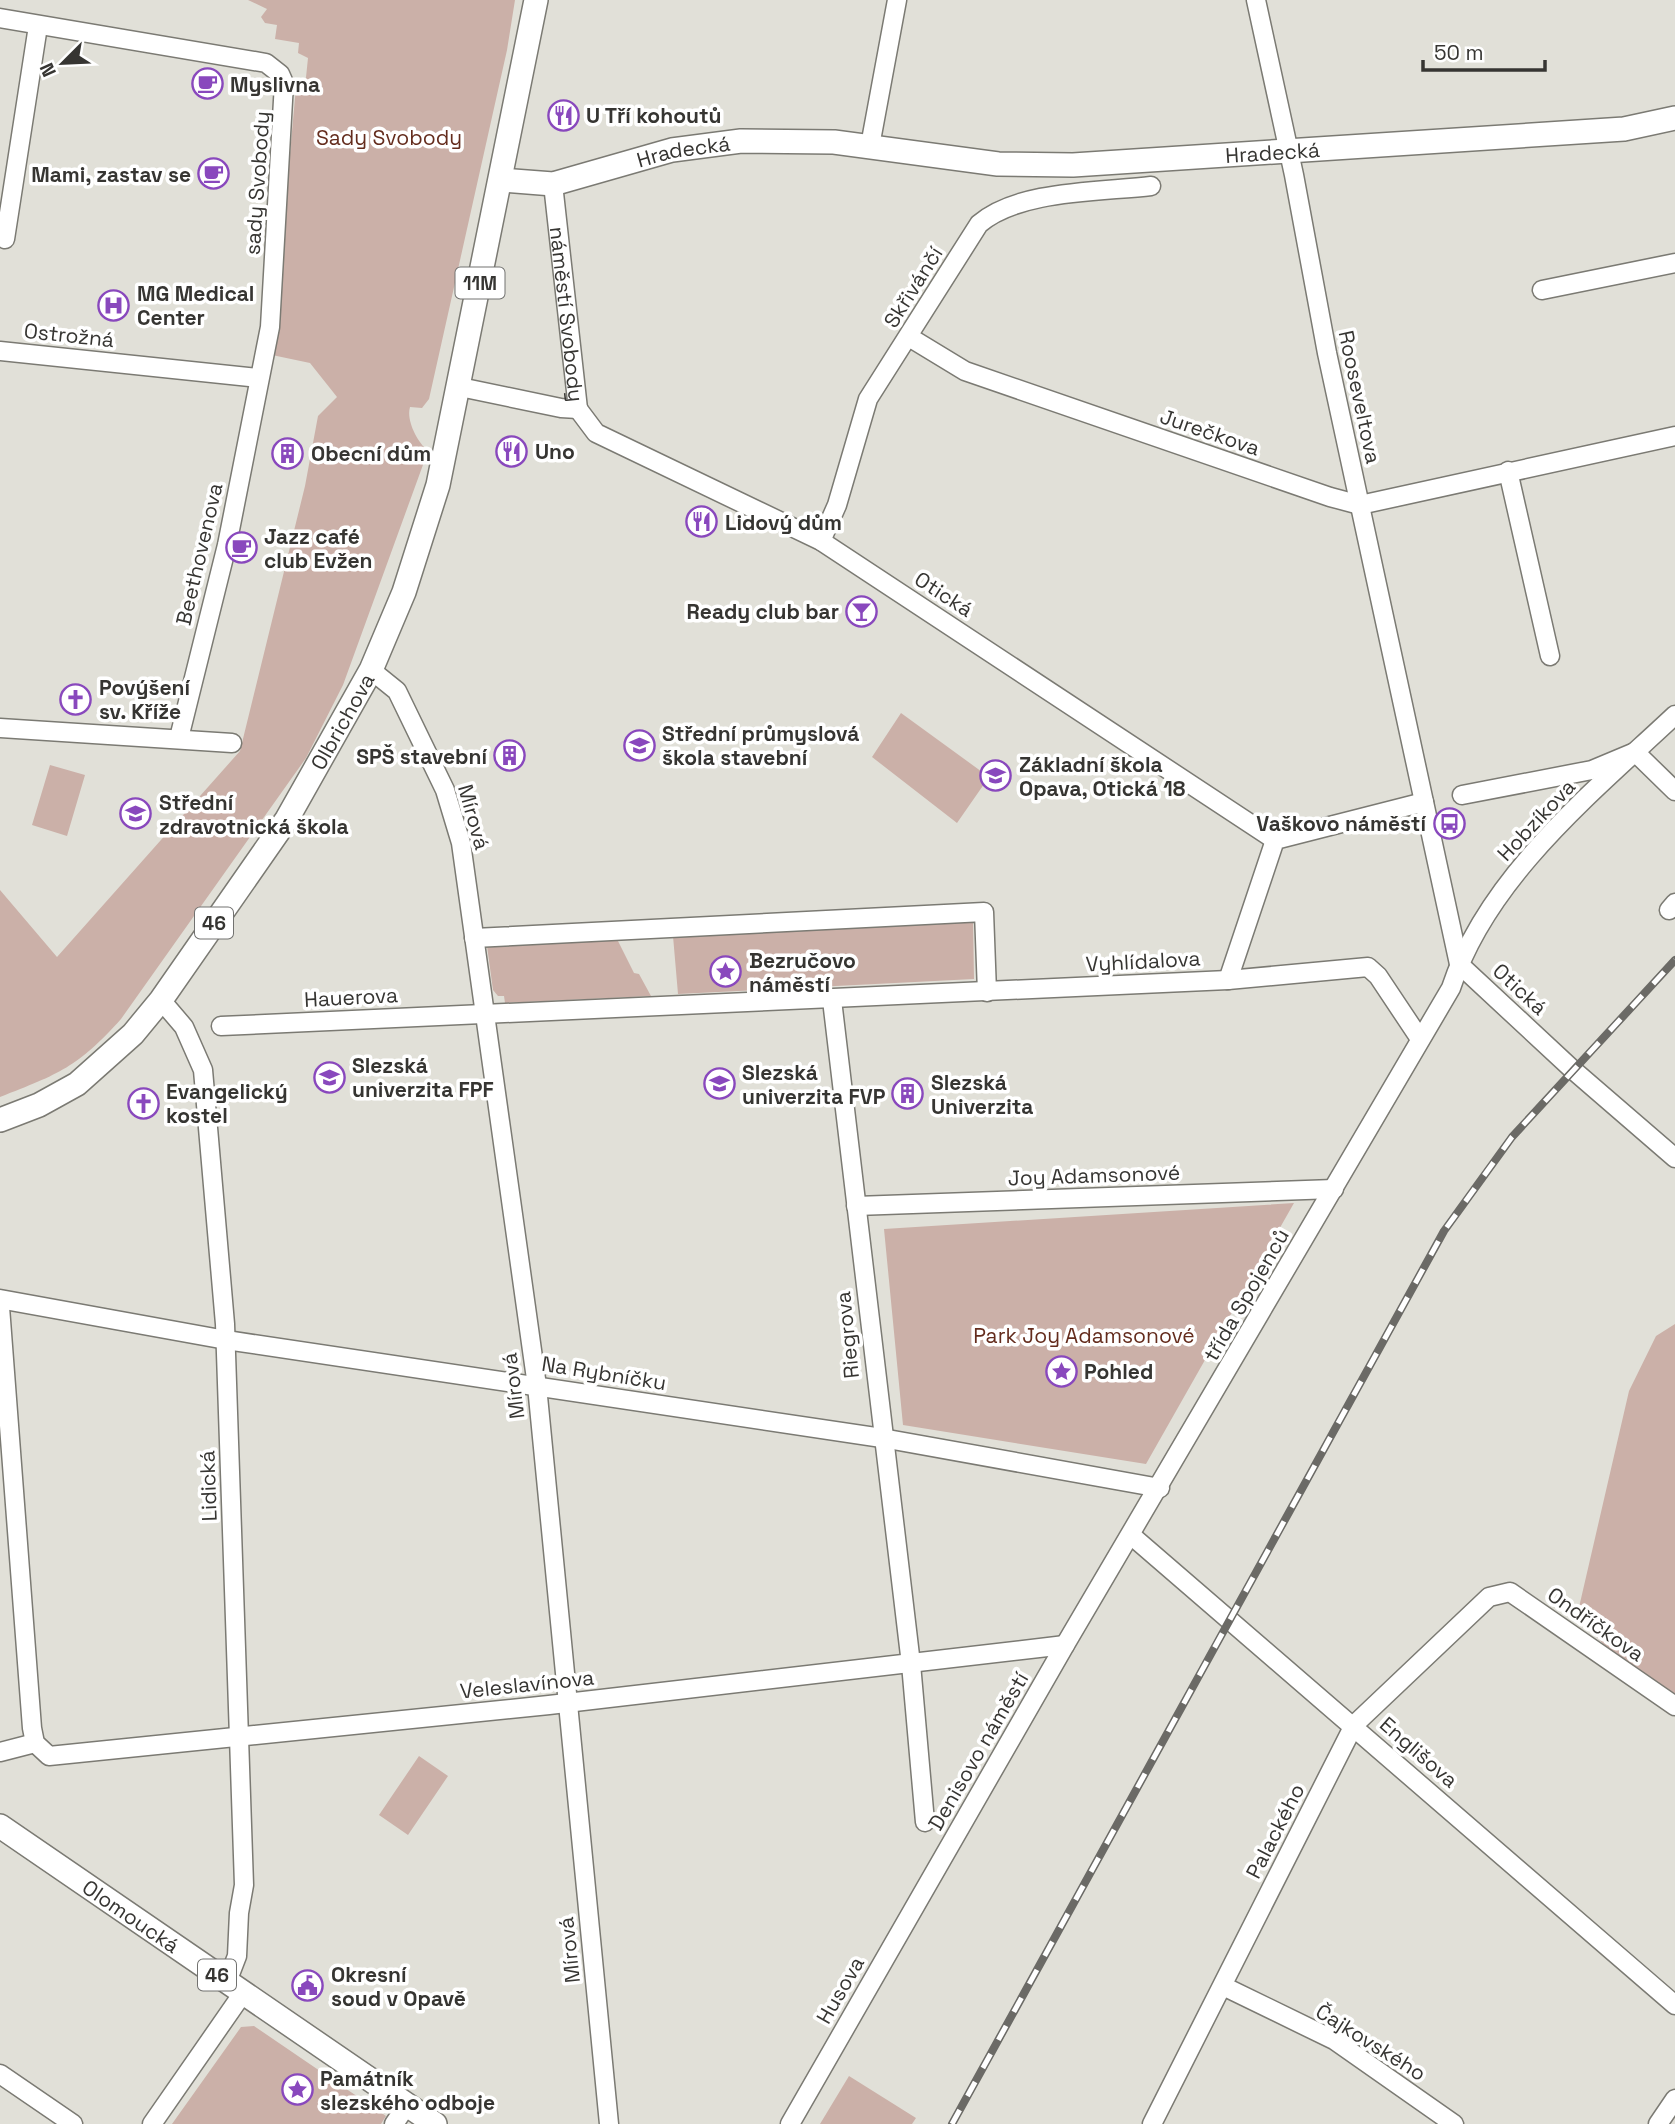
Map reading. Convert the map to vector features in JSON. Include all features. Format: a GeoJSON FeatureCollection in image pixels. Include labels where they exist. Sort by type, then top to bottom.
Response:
{"type":"FeatureCollection","features":[{"type":"Feature","properties":{"kind":"main road","name":"11M"},"geometry":{"type":"LineString","coordinates":[[455,414],[536,0]]}},
{"type":"Feature","properties":{"kind":"main road","name":"Hradecká"},"geometry":{"type":"LineString","coordinates":[[500,180],[553,184],[652,155],[703,145],[808,141],[1037,166],[1624,129],[1675,118]]}},
{"type":"Feature","properties":{"kind":"main road","name":"Olbrichova"},"geometry":{"type":"LineString","coordinates":[[0,1120],[58,1096],[96,1070],[133,1034],[161,1000],[287,819],[371,670],[417,555],[455,414]]}},
{"type":"Feature","properties":{"kind":"main road","name":"Olomoucká"},"geometry":{"type":"LineString","coordinates":[[0,1825],[235,1987],[401,2114],[435,2124]]}},
{"type":"Feature","properties":{"kind":"street"},"geometry":{"type":"LineString","coordinates":[[870,146],[897,0]]}},
{"type":"Feature","properties":{"kind":"street","name":"Rooseveltova"},"geometry":{"type":"LineString","coordinates":[[1256,0],[1424,802]]}},
{"type":"Feature","properties":{"kind":"street"},"geometry":{"type":"LineString","coordinates":[[0,18],[38,26],[4,215],[5,239]]}},
{"type":"Feature","properties":{"kind":"street","name":"sady Svobody"},"geometry":{"type":"LineString","coordinates":[[38,26],[266,63],[280,74],[285,93],[276,251],[270,327],[258,379]]}},
{"type":"Feature","properties":{"kind":"street","name":"náměstí Svobody"},"geometry":{"type":"LineString","coordinates":[[460,387],[561,408],[578,409],[553,184]]}},
{"type":"Feature","properties":{"kind":"street","name":"Skřivánčí"},"geometry":{"type":"LineString","coordinates":[[821,541],[837,505],[868,399],[979,224],[990,214],[1043,198],[1151,186]]}},
{"type":"Feature","properties":{"kind":"street"},"geometry":{"type":"LineString","coordinates":[[1542,290],[1675,263]]}},
{"type":"Feature","properties":{"kind":"street","name":"Jurečkova"},"geometry":{"type":"LineString","coordinates":[[909,337],[965,371],[1360,505],[1675,436]]}},
{"type":"Feature","properties":{"kind":"street","name":"Ostrožná"},"geometry":{"type":"LineString","coordinates":[[0,351],[258,379]]}},
{"type":"Feature","properties":{"kind":"street","name":"Beethovenova"},"geometry":{"type":"LineString","coordinates":[[179,738],[227,545],[258,379]]}},
{"type":"Feature","properties":{"kind":"street","name":"Otická"},"geometry":{"type":"LineString","coordinates":[[578,409],[596,433],[821,541],[1275,840]]}},
{"type":"Feature","properties":{"kind":"street"},"geometry":{"type":"LineString","coordinates":[[1508,471],[1550,656]]}},
{"type":"Feature","properties":{"kind":"street","name":"Mírová"},"geometry":{"type":"LineString","coordinates":[[371,670],[397,691],[453,811],[461,843],[537,1386],[610,2124]]}},
{"type":"Feature","properties":{"kind":"street","name":"Hobzíkova"},"geometry":{"type":"LineString","coordinates":[[1459,964],[1503,891],[1527,859],[1675,715]]}},
{"type":"Feature","properties":{"kind":"street"},"geometry":{"type":"LineString","coordinates":[[0,728],[232,743]]}},
{"type":"Feature","properties":{"kind":"street"},"geometry":{"type":"LineString","coordinates":[[1635,752],[1675,791]]}},
{"type":"Feature","properties":{"kind":"street","name":"Hobzíkova"},"geometry":{"type":"LineString","coordinates":[[1462,795],[1592,770],[1635,752]]}},
{"type":"Feature","properties":{"kind":"street"},"geometry":{"type":"LineString","coordinates":[[1228,980],[1275,840],[1424,802]]}},
{"type":"Feature","properties":{"kind":"street","name":"Otická"},"geometry":{"type":"LineString","coordinates":[[1424,802],[1459,964],[1572,1069],[1675,1158]]}},
{"type":"Feature","properties":{"kind":"street"},"geometry":{"type":"LineString","coordinates":[[474,938],[984,912],[987,992]]}},
{"type":"Feature","properties":{"kind":"street","name":"třída Spojenců"},"geometry":{"type":"LineString","coordinates":[[1065,1645],[1132,1536],[1451,988],[1459,964]]}},
{"type":"Feature","properties":{"kind":"street","name":"Vyhlídalova"},"geometry":{"type":"LineString","coordinates":[[832,1000],[1228,980],[1368,967],[1378,976],[1420,1039]]}},
{"type":"Feature","properties":{"kind":"street","name":"Lidická"},"geometry":{"type":"LineString","coordinates":[[152,2124],[235,1987],[239,1913],[244,1891],[226,1340],[203,1070],[184,1027],[161,1000]]}},
{"type":"Feature","properties":{"kind":"street"},"geometry":{"type":"LineString","coordinates":[[484,1013],[832,1000]]}},
{"type":"Feature","properties":{"kind":"street","name":"Riegrova"},"geometry":{"type":"LineString","coordinates":[[832,1000],[881,1438],[911,1664],[925,1822]]}},
{"type":"Feature","properties":{"kind":"street","name":"Hauerova"},"geometry":{"type":"LineString","coordinates":[[221,1026],[484,1013]]}},
{"type":"Feature","properties":{"kind":"street","name":"Joy Adamsonové"},"geometry":{"type":"LineString","coordinates":[[856,1206],[1334,1189]]}},
{"type":"Feature","properties":{"kind":"street","name":"Na Rybníčku"},"geometry":{"type":"LineString","coordinates":[[0,1299],[226,1340],[881,1438],[1160,1488]]}},
{"type":"Feature","properties":{"kind":"street"},"geometry":{"type":"LineString","coordinates":[[0,1307],[5,1447],[35,1743],[0,1752]]}},
{"type":"Feature","properties":{"kind":"street","name":"Englišova"},"geometry":{"type":"LineString","coordinates":[[1132,1536],[1675,2005]]}},
{"type":"Feature","properties":{"kind":"street","name":"Ondříčkova"},"geometry":{"type":"LineString","coordinates":[[1489,1597],[1510,1592],[1675,1706]]}},
{"type":"Feature","properties":{"kind":"street","name":"Palackého"},"geometry":{"type":"LineString","coordinates":[[1152,2124],[1354,1725],[1489,1597]]}},
{"type":"Feature","properties":{"kind":"street","name":"Veleslavínova"},"geometry":{"type":"LineString","coordinates":[[35,1743],[44,1754],[54,1757],[568,1703],[1065,1645]]}},
{"type":"Feature","properties":{"kind":"street","name":"Denisovo náměstí"},"geometry":{"type":"LineString","coordinates":[[930,1879],[1065,1645]]}},
{"type":"Feature","properties":{"kind":"street","name":"Husova"},"geometry":{"type":"LineString","coordinates":[[790,2124],[930,1879]]}},
{"type":"Feature","properties":{"kind":"street","name":"Čajkovského"},"geometry":{"type":"LineString","coordinates":[[1223,1986],[1334,2040],[1454,2124]]}},
{"type":"Feature","properties":{"kind":"street"},"geometry":{"type":"LineString","coordinates":[[0,2074],[73,2124]]}},
{"type":"Feature","properties":{"kind":"street"},"geometry":{"type":"LineString","coordinates":[[1658,2124],[1675,2099]]}},
{"type":"Feature","properties":{"kind":"green space","name":"Sady Svobody"},"geometry":{"type":"Polygon","coordinates":[[[248,0],[515,0],[507,50],[429,399],[422,408],[410,407],[409,412],[413,430],[428,451],[343,685],[306,758],[121,1019],[79,1059],[53,1075],[0,1097],[0,890],[57,957],[240,751],[305,486],[318,416],[337,397],[310,363],[272,355],[296,87],[305,87],[308,58],[298,53],[299,43],[275,39],[277,25],[265,23],[261,17],[267,9],[248,0]]]}},
{"type":"Feature","properties":{"kind":"green space"},"geometry":{"type":"Polygon","coordinates":[[[901,713],[989,777],[957,823],[872,757],[901,713]]]}},
{"type":"Feature","properties":{"kind":"green space"},"geometry":{"type":"Polygon","coordinates":[[[50,765],[85,775],[67,836],[32,825],[50,765]]]}},
{"type":"Feature","properties":{"kind":"green space"},"geometry":{"type":"Polygon","coordinates":[[[973,921],[974,979],[678,994],[673,936],[973,921]]]}},
{"type":"Feature","properties":{"kind":"green space"},"geometry":{"type":"Polygon","coordinates":[[[617,939],[634,973],[639,974],[651,996],[505,1003],[504,996],[498,996],[493,990],[487,946],[617,939]]]}},
{"type":"Feature","properties":{"kind":"green space","name":"Park Joy Adamsonové"},"geometry":{"type":"Polygon","coordinates":[[[1294,1203],[1146,1464],[903,1425],[884,1229],[1294,1203]]]}},
{"type":"Feature","properties":{"kind":"green space"},"geometry":{"type":"Polygon","coordinates":[[[1675,1324],[1675,1694],[1605,1646],[1577,1616],[1629,1391],[1656,1336],[1675,1324]]]}},
{"type":"Feature","properties":{"kind":"green space"},"geometry":{"type":"Polygon","coordinates":[[[419,1756],[448,1776],[408,1835],[379,1815],[419,1756]]]}},
{"type":"Feature","properties":{"kind":"green space"},"geometry":{"type":"Polygon","coordinates":[[[254,2026],[386,2116],[381,2124],[172,2124],[241,2027],[254,2026]]]}},
{"type":"Feature","properties":{"kind":"green space"},"geometry":{"type":"Polygon","coordinates":[[[849,2076],[916,2118],[912,2124],[820,2124],[849,2076]]]}},
{"type":"Feature","properties":{"kind":"railway"},"geometry":{"type":"LineString","coordinates":[[952,2124],[1444,1231],[1512,1137],[1675,960]]}},
{"type":"Feature","properties":{"kind":"place","name":"Myslivna"},"geometry":{"type":"Point","coordinates":[207,84]}},
{"type":"Feature","properties":{"kind":"place","name":"U Tří kohoutů"},"geometry":{"type":"Point","coordinates":[563,115]}},
{"type":"Feature","properties":{"kind":"place","name":"Mami, zastav se"},"geometry":{"type":"Point","coordinates":[214,174]}},
{"type":"Feature","properties":{"kind":"place","name":"MG Medical Center"},"geometry":{"type":"Point","coordinates":[114,305]}},
{"type":"Feature","properties":{"kind":"place","name":"Uno"},"geometry":{"type":"Point","coordinates":[512,451]}},
{"type":"Feature","properties":{"kind":"place","name":"Obecní dům"},"geometry":{"type":"Point","coordinates":[288,453]}},
{"type":"Feature","properties":{"kind":"place","name":"Lidový dům"},"geometry":{"type":"Point","coordinates":[702,522]}},
{"type":"Feature","properties":{"kind":"place","name":"Jazz café club Evžen"},"geometry":{"type":"Point","coordinates":[241,548]}},
{"type":"Feature","properties":{"kind":"place","name":"Ready club bar"},"geometry":{"type":"Point","coordinates":[862,611]}},
{"type":"Feature","properties":{"kind":"place","name":"Povýšení sv. Kříže"},"geometry":{"type":"Point","coordinates":[76,699]}},
{"type":"Feature","properties":{"kind":"place","name":"Střední průmyslová škola stavební"},"geometry":{"type":"Point","coordinates":[639,745]}},
{"type":"Feature","properties":{"kind":"place","name":"SPŠ stavební"},"geometry":{"type":"Point","coordinates":[510,756]}},
{"type":"Feature","properties":{"kind":"place","name":"Základní škola Opava, Otická 18"},"geometry":{"type":"Point","coordinates":[996,776]}},
{"type":"Feature","properties":{"kind":"place","name":"Střední zdravotnická škola"},"geometry":{"type":"Point","coordinates":[136,814]}},
{"type":"Feature","properties":{"kind":"place","name":"Vaškovo náměstí"},"geometry":{"type":"Point","coordinates":[1449,823]}},
{"type":"Feature","properties":{"kind":"place","name":"Bezručovo náměstí"},"geometry":{"type":"Point","coordinates":[726,972]}},
{"type":"Feature","properties":{"kind":"place","name":"Slezská univerzita FPF"},"geometry":{"type":"Point","coordinates":[329,1077]}},
{"type":"Feature","properties":{"kind":"place","name":"Slezská univerzita FVP"},"geometry":{"type":"Point","coordinates":[719,1084]}},
{"type":"Feature","properties":{"kind":"place","name":"Slezská Univerzita"},"geometry":{"type":"Point","coordinates":[908,1094]}},
{"type":"Feature","properties":{"kind":"place","name":"Evangelický kostel"},"geometry":{"type":"Point","coordinates":[143,1103]}},
{"type":"Feature","properties":{"kind":"place","name":"Pohled"},"geometry":{"type":"Point","coordinates":[1061,1371]}},
{"type":"Feature","properties":{"kind":"place","name":"Okresní soud v Opavě"},"geometry":{"type":"Point","coordinates":[308,1986]}},
{"type":"Feature","properties":{"kind":"place","name":"Památník slezského odboje"},"geometry":{"type":"Point","coordinates":[297,2090]}}]}
